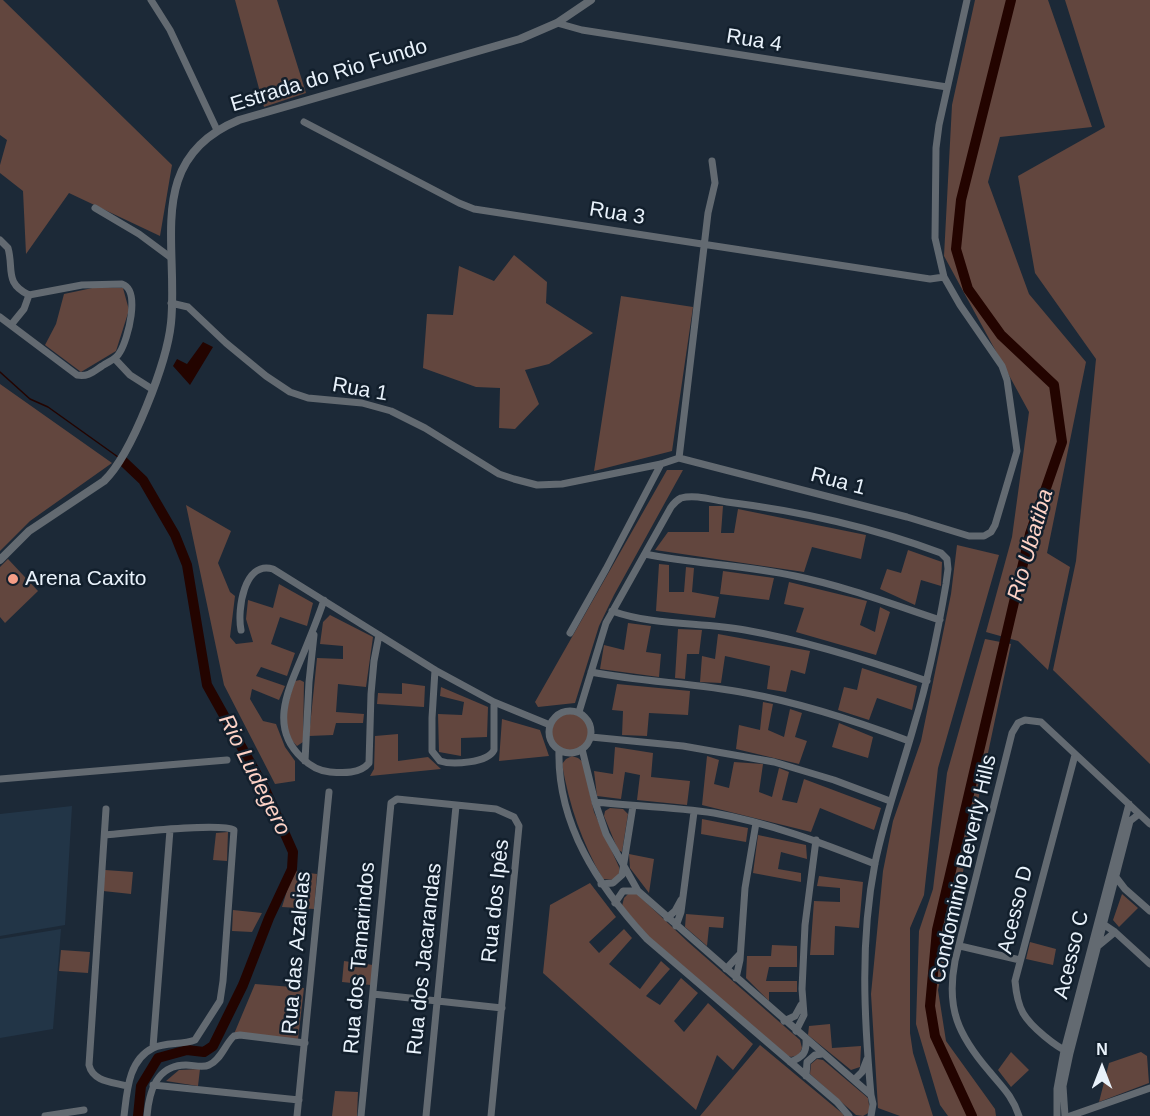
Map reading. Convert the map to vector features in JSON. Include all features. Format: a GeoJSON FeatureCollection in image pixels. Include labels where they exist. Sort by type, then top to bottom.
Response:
{"type":"FeatureCollection","features":[{"type":"Feature","properties":{"kind":"street"},"geometry":{"type":"LineString","coordinates":[[152,0],[170,30],[217,130]]}},
{"type":"Feature","properties":{"kind":"street","name":"Estrada do Rio Fundo"},"geometry":{"type":"LineString","coordinates":[[0,560],[29,531],[104,481],[118,464],[135,434],[170,330],[170,221],[177,183],[188,160],[198,147],[217,130],[251,116],[520,39],[557,22],[591,0]]}},
{"type":"Feature","properties":{"kind":"street","name":"Rua 1"},"geometry":{"type":"LineString","coordinates":[[171,303],[188,307],[226,343],[266,376],[290,392],[308,398],[362,403],[391,411],[425,428],[499,474],[514,479],[537,485],[562,484],[661,464],[679,458],[885,511],[969,536],[987,535],[991,532],[998,516],[1017,451],[1011,399],[1002,366],[944,277],[935,238],[935,177],[938,137],[967,0]]}},
{"type":"Feature","properties":{"kind":"street","name":"Rua 4"},"geometry":{"type":"LineString","coordinates":[[557,22],[582,30],[947,87]]}},
{"type":"Feature","properties":{"kind":"street","name":"Rua 3"},"geometry":{"type":"LineString","coordinates":[[304,122],[459,204],[474,209],[930,279],[944,277]]}},
{"type":"Feature","properties":{"kind":"street"},"geometry":{"type":"LineString","coordinates":[[679,458],[708,213],[715,183],[712,161]]}},
{"type":"Feature","properties":{"kind":"street"},"geometry":{"type":"LineString","coordinates":[[95,208],[139,234],[170,258]]}},
{"type":"Feature","properties":{"kind":"street"},"geometry":{"type":"LineString","coordinates":[[0,240],[8,248],[13,282],[29,295],[94,284],[122,284],[128,286],[132,303],[129,326],[120,352],[115,359],[87,376],[77,375],[0,317]]}},
{"type":"Feature","properties":{"kind":"street"},"geometry":{"type":"LineString","coordinates":[[11,325],[24,309],[29,295]]}},
{"type":"Feature","properties":{"kind":"street"},"geometry":{"type":"LineString","coordinates":[[115,359],[130,375],[152,389]]}},
{"type":"Feature","properties":{"kind":"street"},"geometry":{"type":"LineString","coordinates":[[570,633],[661,464]]}},
{"type":"Feature","properties":{"kind":"street"},"geometry":{"type":"LineString","coordinates":[[579,712],[606,623],[671,507],[683,498],[763,506],[813,515],[892,537],[945,556],[948,569],[927,681],[890,801],[875,864],[869,908],[864,974],[867,1056],[873,1104],[871,1116]]}},
{"type":"Feature","properties":{"kind":"street"},"geometry":{"type":"LineString","coordinates":[[645,554],[740,566],[795,576],[861,594],[940,620]]}},
{"type":"Feature","properties":{"kind":"street"},"geometry":{"type":"LineString","coordinates":[[241,630],[240,607],[254,571],[261,567],[273,569],[435,670],[494,702],[550,725]]}},
{"type":"Feature","properties":{"kind":"street"},"geometry":{"type":"LineString","coordinates":[[324,600],[293,677],[283,714],[284,730],[291,748],[319,770],[356,771],[366,767],[369,763],[371,694],[379,635]]}},
{"type":"Feature","properties":{"kind":"street"},"geometry":{"type":"LineString","coordinates":[[612,611],[636,618],[742,629],[792,639],[927,681]]}},
{"type":"Feature","properties":{"kind":"street"},"geometry":{"type":"LineString","coordinates":[[305,761],[309,682],[315,626]]}},
{"type":"Feature","properties":{"kind":"street"},"geometry":{"type":"LineString","coordinates":[[435,670],[432,751],[440,761],[451,763],[484,759],[492,755],[494,750],[494,702]]}},
{"type":"Feature","properties":{"kind":"street"},"geometry":{"type":"LineString","coordinates":[[591,672],[771,698],[850,720],[909,741]]}},
{"type":"Feature","properties":{"kind":"street"},"geometry":{"type":"LineString","coordinates":[[293,677],[303,677],[309,682]]}},
{"type":"Feature","properties":{"kind":"street"},"geometry":{"type":"LineString","coordinates":[[565,711],[579,712],[590,723],[591,737],[582,749],[570,753],[559,750],[550,739],[550,725],[558,714],[565,711]]}},
{"type":"Feature","properties":{"kind":"street","name":"Condominio Beverly Hills"},"geometry":{"type":"LineString","coordinates":[[1019,1116],[1009,1092],[969,1046],[955,1017],[951,985],[1012,733],[1021,721],[1041,722],[1075,755]]}},
{"type":"Feature","properties":{"kind":"street"},"geometry":{"type":"LineString","coordinates":[[591,737],[683,746],[774,762],[834,780],[890,801]]}},
{"type":"Feature","properties":{"kind":"street"},"geometry":{"type":"LineString","coordinates":[[291,748],[300,750],[306,745]]}},
{"type":"Feature","properties":{"kind":"street"},"geometry":{"type":"LineString","coordinates":[[582,749],[595,802],[606,834],[638,891],[871,1095]]}},
{"type":"Feature","properties":{"kind":"street"},"geometry":{"type":"LineString","coordinates":[[559,750],[558,774],[579,842],[601,884],[615,903],[647,939],[837,1102],[849,1116]]}},
{"type":"Feature","properties":{"kind":"street"},"geometry":{"type":"LineString","coordinates":[[1075,755],[1150,824]]}},
{"type":"Feature","properties":{"kind":"street","name":"Acesso D"},"geometry":{"type":"LineString","coordinates":[[1067,1052],[1053,1043],[1025,1016],[1020,1007],[1016,981],[1075,755]]}},
{"type":"Feature","properties":{"kind":"street"},"geometry":{"type":"LineString","coordinates":[[0,779],[227,760]]}},
{"type":"Feature","properties":{"kind":"street","name":"Rua das Azaleias"},"geometry":{"type":"LineString","coordinates":[[297,1116],[328,792]]}},
{"type":"Feature","properties":{"kind":"street","name":"Rua dos Ipês"},"geometry":{"type":"LineString","coordinates":[[391,803],[398,799],[502,811],[514,817],[519,826],[491,1116]]}},
{"type":"Feature","properties":{"kind":"street"},"geometry":{"type":"LineString","coordinates":[[595,802],[713,813],[816,840],[875,864]]}},
{"type":"Feature","properties":{"kind":"street","name":"Rua dos Tamarindos"},"geometry":{"type":"LineString","coordinates":[[361,1116],[391,803]]}},
{"type":"Feature","properties":{"kind":"street","name":"Acesso C"},"geometry":{"type":"LineString","coordinates":[[1057,1116],[1057,1089],[1127,820],[1129,804]]}},
{"type":"Feature","properties":{"kind":"street","name":"Rua dos Jacarandas"},"geometry":{"type":"LineString","coordinates":[[426,1116],[456,806]]}},
{"type":"Feature","properties":{"kind":"street"},"geometry":{"type":"LineString","coordinates":[[601,884],[609,885],[622,875],[633,806]]}},
{"type":"Feature","properties":{"kind":"street"},"geometry":{"type":"LineString","coordinates":[[106,809],[88,1058],[93,1075],[127,1086]]}},
{"type":"Feature","properties":{"kind":"street"},"geometry":{"type":"LineString","coordinates":[[676,926],[681,912],[694,812]]}},
{"type":"Feature","properties":{"kind":"street"},"geometry":{"type":"LineString","coordinates":[[1127,820],[1139,814]]}},
{"type":"Feature","properties":{"kind":"street"},"geometry":{"type":"LineString","coordinates":[[736,978],[745,888],[756,823]]}},
{"type":"Feature","properties":{"kind":"street"},"geometry":{"type":"LineString","coordinates":[[105,835],[222,826],[234,830],[220,1001],[195,1040],[153,1047],[136,1064],[127,1086],[124,1116]]}},
{"type":"Feature","properties":{"kind":"street"},"geometry":{"type":"LineString","coordinates":[[153,1047],[170,830]]}},
{"type":"Feature","properties":{"kind":"street"},"geometry":{"type":"LineString","coordinates":[[796,1031],[804,1015],[802,1000],[806,902],[816,840]]}},
{"type":"Feature","properties":{"kind":"street"},"geometry":{"type":"LineString","coordinates":[[1113,875],[1150,911]]}},
{"type":"Feature","properties":{"kind":"street"},"geometry":{"type":"LineString","coordinates":[[1109,889],[1125,889]]}},
{"type":"Feature","properties":{"kind":"street"},"geometry":{"type":"LineString","coordinates":[[615,903],[623,891],[638,891]]}},
{"type":"Feature","properties":{"kind":"street"},"geometry":{"type":"LineString","coordinates":[[667,918],[675,911],[682,898]]}},
{"type":"Feature","properties":{"kind":"street"},"geometry":{"type":"LineString","coordinates":[[1100,922],[1115,932],[1150,964]]}},
{"type":"Feature","properties":{"kind":"street","name":"Acesso C"},"geometry":{"type":"LineString","coordinates":[[1065,1116],[1063,1086],[1067,1052],[1098,946],[1100,922]]}},
{"type":"Feature","properties":{"kind":"street"},"geometry":{"type":"LineString","coordinates":[[1098,946],[1115,932]]}},
{"type":"Feature","properties":{"kind":"street"},"geometry":{"type":"LineString","coordinates":[[960,946],[1020,960]]}},
{"type":"Feature","properties":{"kind":"street"},"geometry":{"type":"LineString","coordinates":[[726,969],[740,954]]}},
{"type":"Feature","properties":{"kind":"street"},"geometry":{"type":"LineString","coordinates":[[374,994],[502,1008]]}},
{"type":"Feature","properties":{"kind":"street"},"geometry":{"type":"LineString","coordinates":[[784,1021],[795,1016],[802,1000]]}},
{"type":"Feature","properties":{"kind":"street"},"geometry":{"type":"LineString","coordinates":[[147,1116],[153,1085],[161,1075],[173,1067],[212,1064],[234,1036],[305,1042]]}},
{"type":"Feature","properties":{"kind":"street"},"geometry":{"type":"LineString","coordinates":[[790,1062],[802,1057],[805,1053],[806,1039]]}},
{"type":"Feature","properties":{"kind":"street"},"geometry":{"type":"LineString","coordinates":[[806,1076],[807,1062],[815,1055],[822,1054]]}},
{"type":"Feature","properties":{"kind":"street"},"geometry":{"type":"LineString","coordinates":[[854,1080],[862,1072],[867,1056]]}},
{"type":"Feature","properties":{"kind":"street"},"geometry":{"type":"LineString","coordinates":[[153,1085],[299,1100]]}},
{"type":"Feature","properties":{"kind":"street"},"geometry":{"type":"LineString","coordinates":[[1070,1116],[1150,1088]]}},
{"type":"Feature","properties":{"kind":"street"},"geometry":{"type":"LineString","coordinates":[[45,1116],[84,1110]]}},
{"type":"Feature","properties":{"kind":"shaded area"},"geometry":{"type":"Polygon","coordinates":[[[0,0],[3,0],[172,165],[160,236],[69,193],[26,254],[23,191],[0,173],[7,140],[0,135],[0,0]]]}},
{"type":"Feature","properties":{"kind":"shaded area"},"geometry":{"type":"Polygon","coordinates":[[[235,0],[277,0],[306,93],[264,107],[235,0]]]}},
{"type":"Feature","properties":{"kind":"shaded area"},"geometry":{"type":"Polygon","coordinates":[[[975,0],[1048,0],[1092,127],[1000,137],[988,182],[1029,294],[1086,362],[1047,553],[1070,567],[1048,670],[1018,641],[986,632],[1012,537],[1029,412],[944,256],[952,105],[975,0]]]}},
{"type":"Feature","properties":{"kind":"shaded area"},"geometry":{"type":"Polygon","coordinates":[[[1065,0],[1150,0],[1150,764],[1053,670],[1076,561],[1096,359],[1035,273],[1018,176],[1105,127],[1065,0]]]}},
{"type":"Feature","properties":{"kind":"shaded area"},"geometry":{"type":"Polygon","coordinates":[[[514,255],[547,282],[546,303],[593,333],[549,364],[525,370],[539,404],[515,429],[499,428],[500,388],[476,387],[423,368],[427,314],[453,315],[459,266],[494,281],[514,255]]]}},
{"type":"Feature","properties":{"kind":"shaded area"},"geometry":{"type":"Polygon","coordinates":[[[97,287],[123,288],[129,310],[116,351],[81,372],[45,345],[56,324],[64,294],[97,287]]]}},
{"type":"Feature","properties":{"kind":"shaded area"},"geometry":{"type":"Polygon","coordinates":[[[621,296],[693,307],[672,451],[594,471],[621,296]]]}},
{"type":"Feature","properties":{"kind":"shaded area"},"geometry":{"type":"Polygon","coordinates":[[[203,342],[213,347],[190,385],[173,366],[177,359],[187,364],[203,342]]]}},
{"type":"Feature","properties":{"kind":"shaded area"},"geometry":{"type":"Polygon","coordinates":[[[0,384],[112,463],[30,521],[0,551],[0,384]]]}},
{"type":"Feature","properties":{"kind":"shaded area"},"geometry":{"type":"Polygon","coordinates":[[[667,470],[683,470],[599,626],[575,703],[538,707],[535,702],[667,470]]]}},
{"type":"Feature","properties":{"kind":"shaded area"},"geometry":{"type":"Polygon","coordinates":[[[186,505],[231,531],[218,563],[230,592],[235,596],[230,637],[236,644],[253,642],[246,619],[248,600],[273,608],[279,584],[313,603],[307,626],[280,617],[271,644],[295,653],[287,676],[261,667],[256,676],[285,686],[279,700],[252,689],[250,699],[263,721],[276,724],[285,747],[295,761],[295,781],[275,784],[224,685],[186,505]]]}},
{"type":"Feature","properties":{"kind":"shaded area"},"geometry":{"type":"Polygon","coordinates":[[[709,506],[723,506],[721,533],[734,533],[738,509],[866,535],[861,559],[812,547],[804,572],[655,550],[668,532],[709,532],[709,506]]]}},
{"type":"Feature","properties":{"kind":"shaded area"},"geometry":{"type":"Polygon","coordinates":[[[957,545],[999,555],[938,768],[924,895],[910,928],[910,1033],[913,1053],[933,1116],[900,1116],[878,1108],[871,994],[883,871],[893,821],[921,741],[951,594],[957,545]]]}},
{"type":"Feature","properties":{"kind":"shaded area"},"geometry":{"type":"Polygon","coordinates":[[[908,550],[942,562],[941,586],[921,580],[915,605],[880,589],[887,569],[901,573],[908,550]]]}},
{"type":"Feature","properties":{"kind":"shaded area","name":"Arena Caxito"},"geometry":{"type":"Polygon","coordinates":[[[8,559],[38,591],[5,623],[0,617],[0,567],[8,559]]]}},
{"type":"Feature","properties":{"kind":"shaded area"},"geometry":{"type":"Polygon","coordinates":[[[659,564],[669,565],[669,592],[684,592],[686,567],[694,568],[692,592],[719,597],[715,618],[656,611],[659,564]]]}},
{"type":"Feature","properties":{"kind":"shaded area"},"geometry":{"type":"Polygon","coordinates":[[[723,571],[774,578],[769,600],[720,594],[723,571]]]}},
{"type":"Feature","properties":{"kind":"shaded area"},"geometry":{"type":"Polygon","coordinates":[[[789,582],[867,601],[860,625],[875,632],[880,607],[890,612],[876,655],[796,632],[804,608],[784,604],[789,582]]]}},
{"type":"Feature","properties":{"kind":"shaded area"},"geometry":{"type":"Polygon","coordinates":[[[330,615],[373,637],[366,687],[338,684],[336,712],[364,714],[363,723],[336,723],[333,735],[309,736],[317,658],[343,659],[343,646],[320,644],[323,622],[330,615]]]}},
{"type":"Feature","properties":{"kind":"shaded area"},"geometry":{"type":"Polygon","coordinates":[[[628,623],[651,626],[646,652],[661,654],[659,677],[600,669],[604,645],[624,650],[628,623]]]}},
{"type":"Feature","properties":{"kind":"shaded area"},"geometry":{"type":"Polygon","coordinates":[[[678,629],[702,630],[699,654],[687,654],[685,679],[675,678],[678,629]]]}},
{"type":"Feature","properties":{"kind":"shaded area"},"geometry":{"type":"Polygon","coordinates":[[[718,634],[810,651],[805,674],[791,670],[786,692],[767,689],[770,666],[725,656],[721,683],[700,682],[702,656],[715,659],[718,634]]]}},
{"type":"Feature","properties":{"kind":"shaded area"},"geometry":{"type":"Polygon","coordinates":[[[985,639],[1011,644],[938,990],[946,1041],[995,1109],[996,1116],[948,1116],[940,1105],[916,1024],[919,931],[933,889],[947,773],[985,639]]]}},
{"type":"Feature","properties":{"kind":"shaded area"},"geometry":{"type":"Polygon","coordinates":[[[862,668],[917,686],[912,710],[877,698],[869,720],[838,710],[844,687],[857,690],[862,668]]]}},
{"type":"Feature","properties":{"kind":"shaded area"},"geometry":{"type":"Polygon","coordinates":[[[295,681],[304,682],[303,742],[297,746],[288,732],[287,715],[295,681]]]}},
{"type":"Feature","properties":{"kind":"shaded area"},"geometry":{"type":"Polygon","coordinates":[[[402,683],[425,686],[424,707],[377,704],[378,693],[402,694],[402,683]]]}},
{"type":"Feature","properties":{"kind":"shaded area"},"geometry":{"type":"Polygon","coordinates":[[[617,684],[690,691],[688,715],[649,713],[647,736],[622,735],[623,711],[612,710],[617,684]]]}},
{"type":"Feature","properties":{"kind":"shaded area"},"geometry":{"type":"Polygon","coordinates":[[[441,687],[488,707],[487,737],[461,738],[461,756],[439,752],[438,714],[462,715],[464,702],[440,696],[441,687]]]}},
{"type":"Feature","properties":{"kind":"shaded area"},"geometry":{"type":"Polygon","coordinates":[[[763,702],[773,704],[768,730],[784,737],[790,709],[802,713],[795,737],[807,741],[799,764],[736,749],[739,725],[760,730],[763,702]]]}},
{"type":"Feature","properties":{"kind":"shaded area"},"geometry":{"type":"Polygon","coordinates":[[[570,713],[577,714],[583,719],[588,725],[588,739],[583,745],[577,750],[570,751],[563,750],[557,745],[552,739],[551,732],[552,725],[557,719],[563,714],[570,713]]]}},
{"type":"Feature","properties":{"kind":"shaded area"},"geometry":{"type":"Polygon","coordinates":[[[502,719],[540,730],[549,756],[499,761],[502,719]]]}},
{"type":"Feature","properties":{"kind":"shaded area"},"geometry":{"type":"Polygon","coordinates":[[[839,723],[873,737],[868,758],[832,747],[839,723]]]}},
{"type":"Feature","properties":{"kind":"shaded area"},"geometry":{"type":"Polygon","coordinates":[[[398,734],[398,761],[428,757],[441,769],[370,776],[374,769],[375,736],[398,734]]]}},
{"type":"Feature","properties":{"kind":"shaded area"},"geometry":{"type":"Polygon","coordinates":[[[615,747],[653,753],[651,777],[690,781],[687,805],[637,800],[640,775],[625,772],[621,799],[597,796],[594,771],[613,774],[615,747]]]}},
{"type":"Feature","properties":{"kind":"shaded area"},"geometry":{"type":"Polygon","coordinates":[[[572,756],[583,762],[594,812],[619,867],[620,872],[614,880],[603,879],[577,823],[562,764],[572,756]]]}},
{"type":"Feature","properties":{"kind":"shaded area"},"geometry":{"type":"Polygon","coordinates":[[[707,756],[719,760],[714,784],[729,788],[734,762],[763,764],[759,792],[772,797],[779,768],[789,772],[782,800],[797,803],[804,779],[881,808],[874,830],[820,808],[811,832],[702,805],[707,756]]]}},
{"type":"Feature","properties":{"kind":"shaded area"},"geometry":{"type":"Polygon","coordinates":[[[72,806],[65,925],[0,936],[0,814],[72,806]]]}},
{"type":"Feature","properties":{"kind":"shaded area"},"geometry":{"type":"Polygon","coordinates":[[[610,808],[623,809],[628,814],[622,852],[618,850],[604,816],[605,811],[610,808]]]}},
{"type":"Feature","properties":{"kind":"shaded area"},"geometry":{"type":"Polygon","coordinates":[[[702,819],[748,828],[746,842],[701,834],[702,819]]]}},
{"type":"Feature","properties":{"kind":"shaded area"},"geometry":{"type":"Polygon","coordinates":[[[228,832],[227,861],[213,860],[216,833],[228,832]]]}},
{"type":"Feature","properties":{"kind":"shaded area"},"geometry":{"type":"Polygon","coordinates":[[[758,835],[806,845],[807,859],[781,852],[778,869],[801,873],[801,882],[753,873],[758,835]]]}},
{"type":"Feature","properties":{"kind":"shaded area"},"geometry":{"type":"Polygon","coordinates":[[[629,854],[654,859],[649,893],[630,868],[629,854]]]}},
{"type":"Feature","properties":{"kind":"shaded area"},"geometry":{"type":"Polygon","coordinates":[[[105,870],[133,872],[131,894],[103,891],[105,870]]]}},
{"type":"Feature","properties":{"kind":"shaded area"},"geometry":{"type":"Polygon","coordinates":[[[293,871],[317,874],[314,909],[282,907],[293,871]]]}},
{"type":"Feature","properties":{"kind":"shaded area"},"geometry":{"type":"Polygon","coordinates":[[[819,876],[863,882],[859,928],[835,926],[834,955],[810,955],[814,901],[840,902],[840,888],[817,886],[819,876]]]}},
{"type":"Feature","properties":{"kind":"shaded area"},"geometry":{"type":"Polygon","coordinates":[[[590,883],[616,917],[589,942],[599,953],[624,929],[632,938],[609,964],[640,989],[661,961],[670,969],[646,996],[660,1005],[681,978],[698,993],[674,1021],[684,1032],[708,1003],[753,1044],[733,1070],[717,1055],[696,1110],[543,973],[550,905],[590,883]]]}},
{"type":"Feature","properties":{"kind":"shaded area"},"geometry":{"type":"Polygon","coordinates":[[[628,894],[637,894],[800,1040],[802,1048],[799,1055],[791,1057],[786,1055],[649,937],[622,906],[628,894]]]}},
{"type":"Feature","properties":{"kind":"shaded area"},"geometry":{"type":"Polygon","coordinates":[[[1122,894],[1138,908],[1119,927],[1113,920],[1122,894]]]}},
{"type":"Feature","properties":{"kind":"shaded area"},"geometry":{"type":"Polygon","coordinates":[[[233,910],[262,913],[252,932],[232,931],[233,910]]]}},
{"type":"Feature","properties":{"kind":"shaded area"},"geometry":{"type":"Polygon","coordinates":[[[686,914],[724,917],[723,928],[709,927],[707,946],[685,927],[686,914]]]}},
{"type":"Feature","properties":{"kind":"shaded area"},"geometry":{"type":"Polygon","coordinates":[[[61,929],[53,1029],[0,1038],[0,939],[61,929]]]}},
{"type":"Feature","properties":{"kind":"shaded area"},"geometry":{"type":"Polygon","coordinates":[[[1030,942],[1056,949],[1053,965],[1026,959],[1030,942]]]}},
{"type":"Feature","properties":{"kind":"shaded area"},"geometry":{"type":"Polygon","coordinates":[[[772,945],[797,946],[797,967],[769,967],[766,981],[797,981],[797,992],[769,992],[769,1001],[746,978],[747,956],[771,956],[772,945]]]}},
{"type":"Feature","properties":{"kind":"shaded area"},"geometry":{"type":"Polygon","coordinates":[[[61,950],[90,952],[88,973],[59,971],[61,950]]]}},
{"type":"Feature","properties":{"kind":"shaded area"},"geometry":{"type":"Polygon","coordinates":[[[344,961],[373,965],[371,985],[342,982],[344,961]]]}},
{"type":"Feature","properties":{"kind":"shaded area"},"geometry":{"type":"Polygon","coordinates":[[[255,984],[304,988],[298,1039],[234,1034],[255,984]]]}},
{"type":"Feature","properties":{"kind":"shaded area"},"geometry":{"type":"Polygon","coordinates":[[[830,1024],[832,1048],[861,1046],[860,1067],[851,1070],[808,1035],[809,1026],[830,1024]]]}},
{"type":"Feature","properties":{"kind":"shaded area"},"geometry":{"type":"Polygon","coordinates":[[[760,1045],[843,1114],[844,1116],[700,1116],[760,1045]]]}},
{"type":"Feature","properties":{"kind":"shaded area"},"geometry":{"type":"Polygon","coordinates":[[[1011,1052],[1029,1070],[1011,1087],[998,1070],[1011,1052]]]}},
{"type":"Feature","properties":{"kind":"shaded area"},"geometry":{"type":"Polygon","coordinates":[[[1141,1052],[1147,1056],[1149,1083],[1099,1102],[1109,1063],[1141,1052]]]}},
{"type":"Feature","properties":{"kind":"shaded area"},"geometry":{"type":"Polygon","coordinates":[[[817,1059],[823,1060],[868,1098],[870,1112],[863,1116],[856,1115],[810,1074],[811,1064],[817,1059]]]}},
{"type":"Feature","properties":{"kind":"shaded area"},"geometry":{"type":"Polygon","coordinates":[[[200,1069],[198,1086],[166,1081],[179,1070],[200,1069]]]}},
{"type":"Feature","properties":{"kind":"shaded area"},"geometry":{"type":"Polygon","coordinates":[[[335,1091],[358,1092],[357,1116],[332,1116],[335,1091]]]}},
{"type":"Feature","properties":{"kind":"waterway","name":"Rio Ubatiba"},"geometry":{"type":"LineString","coordinates":[[972,1116],[935,1036],[930,1006],[937,930],[1030,534],[1062,442],[1054,385],[1001,335],[968,289],[956,249],[961,200],[1011,0]]}},
{"type":"Feature","properties":{"kind":"waterway"},"geometry":{"type":"LineString","coordinates":[[0,372],[30,399],[48,407],[118,457]]}},
{"type":"Feature","properties":{"kind":"waterway","name":"Rio Ludegero"},"geometry":{"type":"LineString","coordinates":[[123,461],[143,480],[175,535],[187,565],[207,685],[265,789],[293,852],[292,869],[269,918],[243,985],[213,1046],[204,1052],[187,1050],[158,1058],[141,1086],[138,1116]]}},
{"type":"Feature","properties":{"kind":"place","name":"Arena Caxito"},"geometry":{"type":"Point","coordinates":[13,579]}}]}
